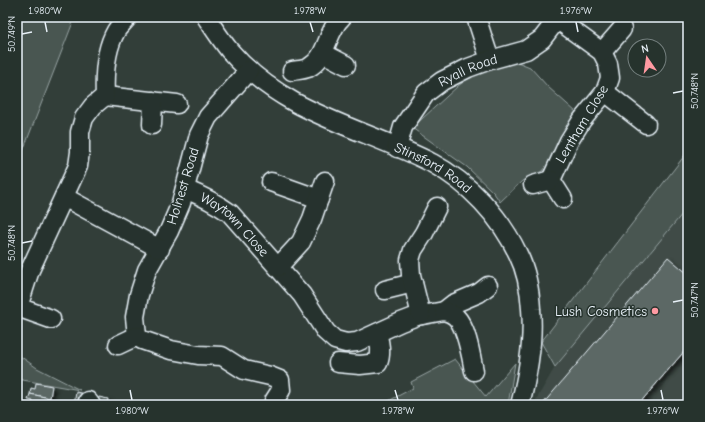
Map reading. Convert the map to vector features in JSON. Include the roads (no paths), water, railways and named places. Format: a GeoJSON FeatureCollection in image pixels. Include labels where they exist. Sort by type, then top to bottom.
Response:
{"type":"FeatureCollection","features":[{"type":"Feature","properties":{"kind":"street"},"geometry":{"type":"LineString","coordinates":[[105,96],[104,78],[108,54],[116,31],[128,17]]}},
{"type":"Feature","properties":{"kind":"street","name":"Stinsford Road"},"geometry":{"type":"LineString","coordinates":[[206,17],[231,52],[249,70],[270,86],[295,102],[432,164],[461,182],[485,205],[501,226],[518,255],[528,288],[532,329],[531,350],[520,405]]}},
{"type":"Feature","properties":{"kind":"street"},"geometry":{"type":"LineString","coordinates":[[292,71],[307,68],[323,53],[331,31],[342,17]]}},
{"type":"Feature","properties":{"kind":"street"},"geometry":{"type":"LineString","coordinates":[[476,17],[490,60]]}},
{"type":"Feature","properties":{"kind":"street"},"geometry":{"type":"LineString","coordinates":[[559,19],[602,52],[622,29]]}},
{"type":"Feature","properties":{"kind":"street","name":"Ryall Road"},"geometry":{"type":"LineString","coordinates":[[397,148],[403,127],[426,93],[442,81],[468,68],[526,50],[542,40],[559,19]]}},
{"type":"Feature","properties":{"kind":"street","name":"Lentham Close"},"geometry":{"type":"LineString","coordinates":[[533,185],[551,180],[569,141],[582,120],[605,92],[610,78],[608,64],[602,52]]}},
{"type":"Feature","properties":{"kind":"street"},"geometry":{"type":"LineString","coordinates":[[323,53],[346,65]]}},
{"type":"Feature","properties":{"kind":"street","name":"Holnest Road"},"geometry":{"type":"LineString","coordinates":[[137,336],[135,317],[138,295],[147,270],[169,231],[185,189],[199,135],[208,117],[249,70]]}},
{"type":"Feature","properties":{"kind":"street"},"geometry":{"type":"LineString","coordinates":[[605,92],[646,124]]}},
{"type":"Feature","properties":{"kind":"street"},"geometry":{"type":"LineString","coordinates":[[51,319],[23,309],[20,304],[30,270],[78,166],[80,132],[84,118],[93,106],[105,96],[178,104]]}},
{"type":"Feature","properties":{"kind":"street"},"geometry":{"type":"LineString","coordinates":[[152,125],[153,101]]}},
{"type":"Feature","properties":{"kind":"street","name":"Lentham Close"},"geometry":{"type":"LineString","coordinates":[[551,180],[563,199]]}},
{"type":"Feature","properties":{"kind":"street","name":"Waytown Close"},"geometry":{"type":"LineString","coordinates":[[278,267],[301,242],[312,219],[325,181]]}},
{"type":"Feature","properties":{"kind":"street"},"geometry":{"type":"LineString","coordinates":[[271,182],[319,199]]}},
{"type":"Feature","properties":{"kind":"street","name":"Waytown Close"},"geometry":{"type":"LineString","coordinates":[[185,189],[218,204],[230,213],[302,295],[326,332],[335,340],[346,343],[357,342],[401,322],[421,315],[444,311],[453,304],[479,293],[488,286]]}},
{"type":"Feature","properties":{"kind":"street"},"geometry":{"type":"LineString","coordinates":[[64,197],[160,249]]}},
{"type":"Feature","properties":{"kind":"street"},"geometry":{"type":"LineString","coordinates":[[421,315],[410,275],[410,260],[413,250],[424,233],[436,207]]}},
{"type":"Feature","properties":{"kind":"street"},"geometry":{"type":"LineString","coordinates":[[385,290],[413,283]]}},
{"type":"Feature","properties":{"kind":"street"},"geometry":{"type":"LineString","coordinates":[[444,311],[456,317],[462,327],[474,371]]}},
{"type":"Feature","properties":{"kind":"street"},"geometry":{"type":"LineString","coordinates":[[338,363],[360,365],[378,364],[380,359],[380,348],[376,333]]}},
{"type":"Feature","properties":{"kind":"street"},"geometry":{"type":"LineString","coordinates":[[118,344],[137,336],[142,340],[171,350],[198,355],[222,356],[244,370],[280,380],[282,390],[274,401]]}},
{"type":"Feature","properties":{"kind":"place","name":"Lush Cosmetics"},"geometry":{"type":"Point","coordinates":[655,311]}}]}
